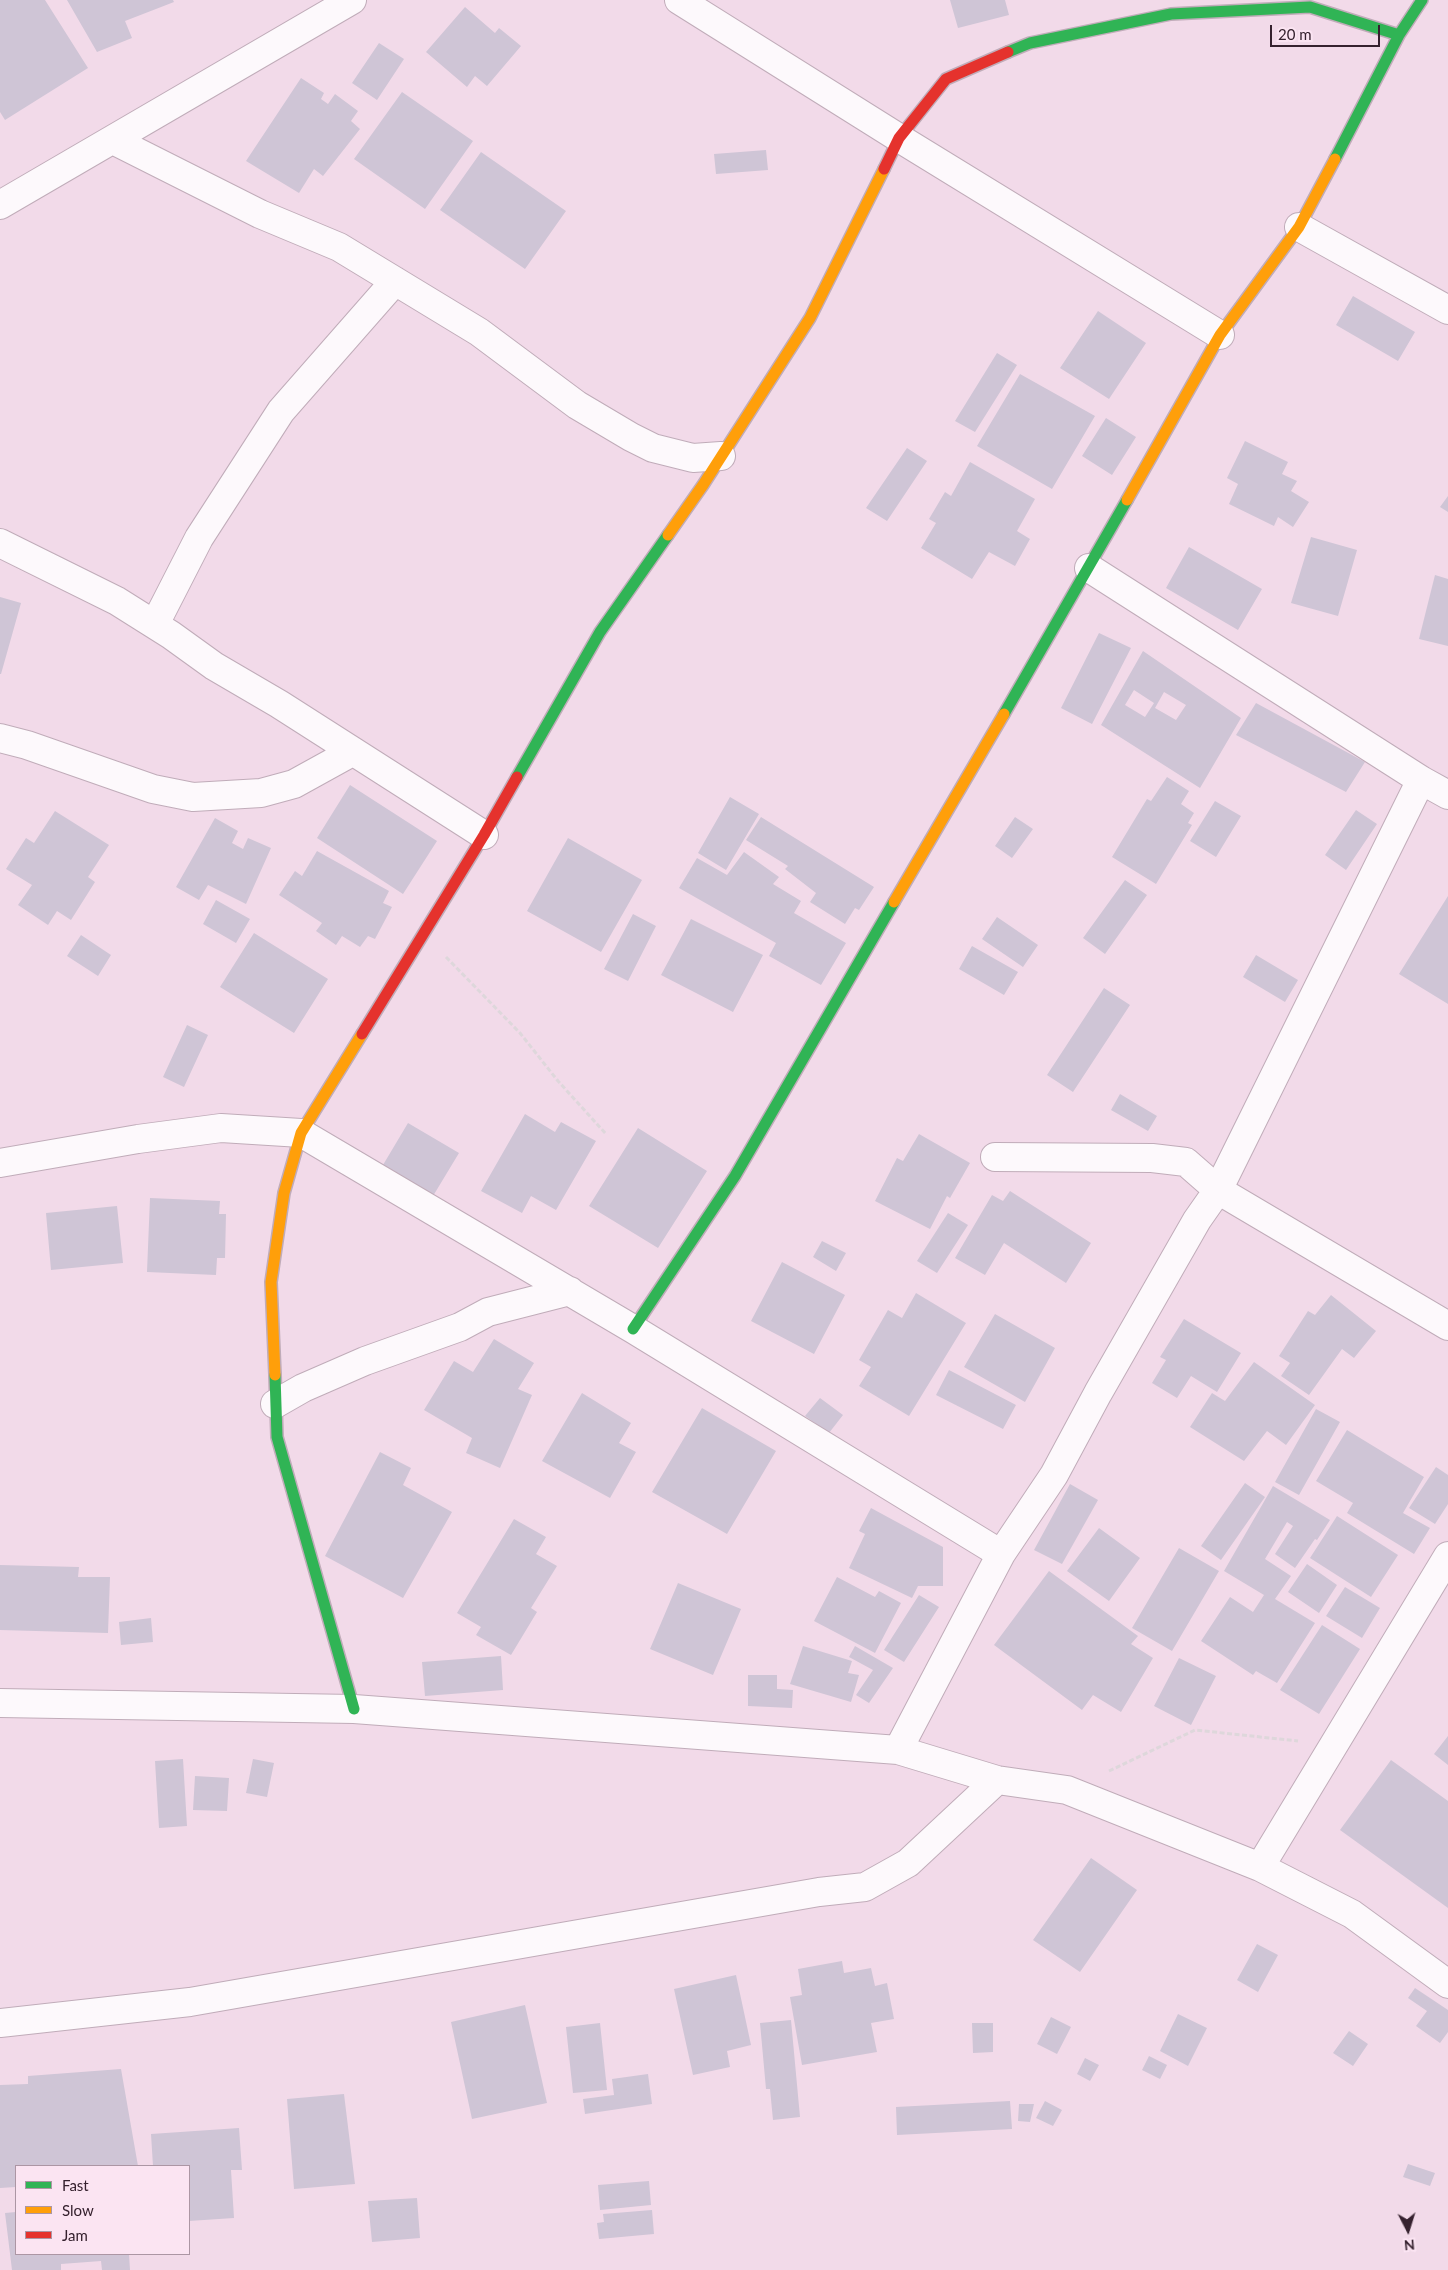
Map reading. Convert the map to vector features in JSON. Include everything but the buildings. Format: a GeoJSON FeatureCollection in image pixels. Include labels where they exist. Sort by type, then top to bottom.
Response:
{"type":"FeatureCollection","features":[{"type":"Feature","properties":{"kind":"street"},"geometry":{"type":"LineString","coordinates":[[0,205],[352,0]]}},
{"type":"Feature","properties":{"kind":"street"},"geometry":{"type":"LineString","coordinates":[[679,0],[899,138],[1220,335]]}},
{"type":"Feature","properties":{"kind":"street"},"geometry":{"type":"LineString","coordinates":[[632,1329],[735,1176],[1089,568],[1220,335],[1299,226],[1400,35],[1422,0]]}},
{"type":"Feature","properties":{"kind":"street"},"geometry":{"type":"LineString","coordinates":[[354,1709],[277,1437],[271,1282],[284,1192],[301,1133],[484,835],[600,632],[721,456],[810,318],[899,138],[946,79],[1030,43],[1171,14],[1310,7],[1400,35]]}},
{"type":"Feature","properties":{"kind":"street"},"geometry":{"type":"LineString","coordinates":[[113,140],[260,214],[339,247],[479,332],[577,405],[631,437],[653,448],[693,458],[721,456]]}},
{"type":"Feature","properties":{"kind":"street"},"geometry":{"type":"LineString","coordinates":[[1299,226],[1448,310]]}},
{"type":"Feature","properties":{"kind":"street"},"geometry":{"type":"LineString","coordinates":[[155,624],[200,538],[281,411],[394,281]]}},
{"type":"Feature","properties":{"kind":"street"},"geometry":{"type":"LineString","coordinates":[[0,543],[117,601],[155,624],[214,666],[279,704],[484,835]]}},
{"type":"Feature","properties":{"kind":"street"},"geometry":{"type":"LineString","coordinates":[[1089,568],[1421,780],[1448,795]]}},
{"type":"Feature","properties":{"kind":"street"},"geometry":{"type":"LineString","coordinates":[[0,738],[27,745],[153,789],[194,797],[261,793],[294,784],[352,752]]}},
{"type":"Feature","properties":{"kind":"street"},"geometry":{"type":"LineString","coordinates":[[898,1750],[1002,1554],[1054,1475],[1098,1393],[1192,1229],[1218,1190],[1421,780]]}},
{"type":"Feature","properties":{"kind":"street"},"geometry":{"type":"LineString","coordinates":[[0,1163],[221,1128],[301,1133],[570,1291],[1002,1554]]}},
{"type":"Feature","properties":{"kind":"street"},"geometry":{"type":"LineString","coordinates":[[995,1157],[1152,1158],[1186,1162],[1218,1190],[1448,1326]]}},
{"type":"Feature","properties":{"kind":"street"},"geometry":{"type":"LineString","coordinates":[[275,1404],[303,1388],[365,1361],[460,1327],[488,1312],[570,1291]]}},
{"type":"Feature","properties":{"kind":"street"},"geometry":{"type":"LineString","coordinates":[[1260,1867],[1448,1556]]}},
{"type":"Feature","properties":{"kind":"street"},"geometry":{"type":"LineString","coordinates":[[0,1702],[354,1709],[898,1750],[998,1780],[1067,1790],[1260,1867],[1352,1914],[1448,1984]]}},
{"type":"Feature","properties":{"kind":"street"},"geometry":{"type":"LineString","coordinates":[[0,2023],[190,2002],[819,1892],[866,1887],[908,1863],[998,1780]]}},
{"type":"Feature","properties":{"kind":"path"},"geometry":{"type":"LineString","coordinates":[[423,935],[475,985],[606,1134]]}},
{"type":"Feature","properties":{"kind":"path"},"geometry":{"type":"LineString","coordinates":[[1067,1790],[1196,1730],[1304,1742]]}},
{"type":"Feature","properties":{"kind":"traffic: fast"},"geometry":{"type":"LineString","coordinates":[[1335,159],[1399,35],[1422,0]]}},
{"type":"Feature","properties":{"kind":"traffic: fast"},"geometry":{"type":"LineString","coordinates":[[1008,52],[1030,43],[1171,14],[1310,7],[1399,35]]}},
{"type":"Feature","properties":{"kind":"traffic: fast"},"geometry":{"type":"LineString","coordinates":[[1004,714],[1127,500]]}},
{"type":"Feature","properties":{"kind":"traffic: fast"},"geometry":{"type":"LineString","coordinates":[[517,777],[600,632],[668,535]]}},
{"type":"Feature","properties":{"kind":"traffic: fast"},"geometry":{"type":"LineString","coordinates":[[633,1329],[735,1176],[894,902]]}},
{"type":"Feature","properties":{"kind":"traffic: fast"},"geometry":{"type":"LineString","coordinates":[[275,1375],[277,1437],[354,1709]]}},
{"type":"Feature","properties":{"kind":"traffic: slow"},"geometry":{"type":"LineString","coordinates":[[1127,500],[1220,335],[1299,227],[1335,159]]}},
{"type":"Feature","properties":{"kind":"traffic: slow"},"geometry":{"type":"LineString","coordinates":[[668,535],[703,485],[810,318],[884,169]]}},
{"type":"Feature","properties":{"kind":"traffic: slow"},"geometry":{"type":"LineString","coordinates":[[894,902],[1004,714]]}},
{"type":"Feature","properties":{"kind":"traffic: slow"},"geometry":{"type":"LineString","coordinates":[[275,1375],[271,1282],[284,1193],[301,1133],[362,1034]]}},
{"type":"Feature","properties":{"kind":"traffic: jam"},"geometry":{"type":"LineString","coordinates":[[884,169],[899,138],[946,79],[1008,52]]}},
{"type":"Feature","properties":{"kind":"traffic: jam"},"geometry":{"type":"LineString","coordinates":[[362,1034],[484,835],[517,777]]}}]}
